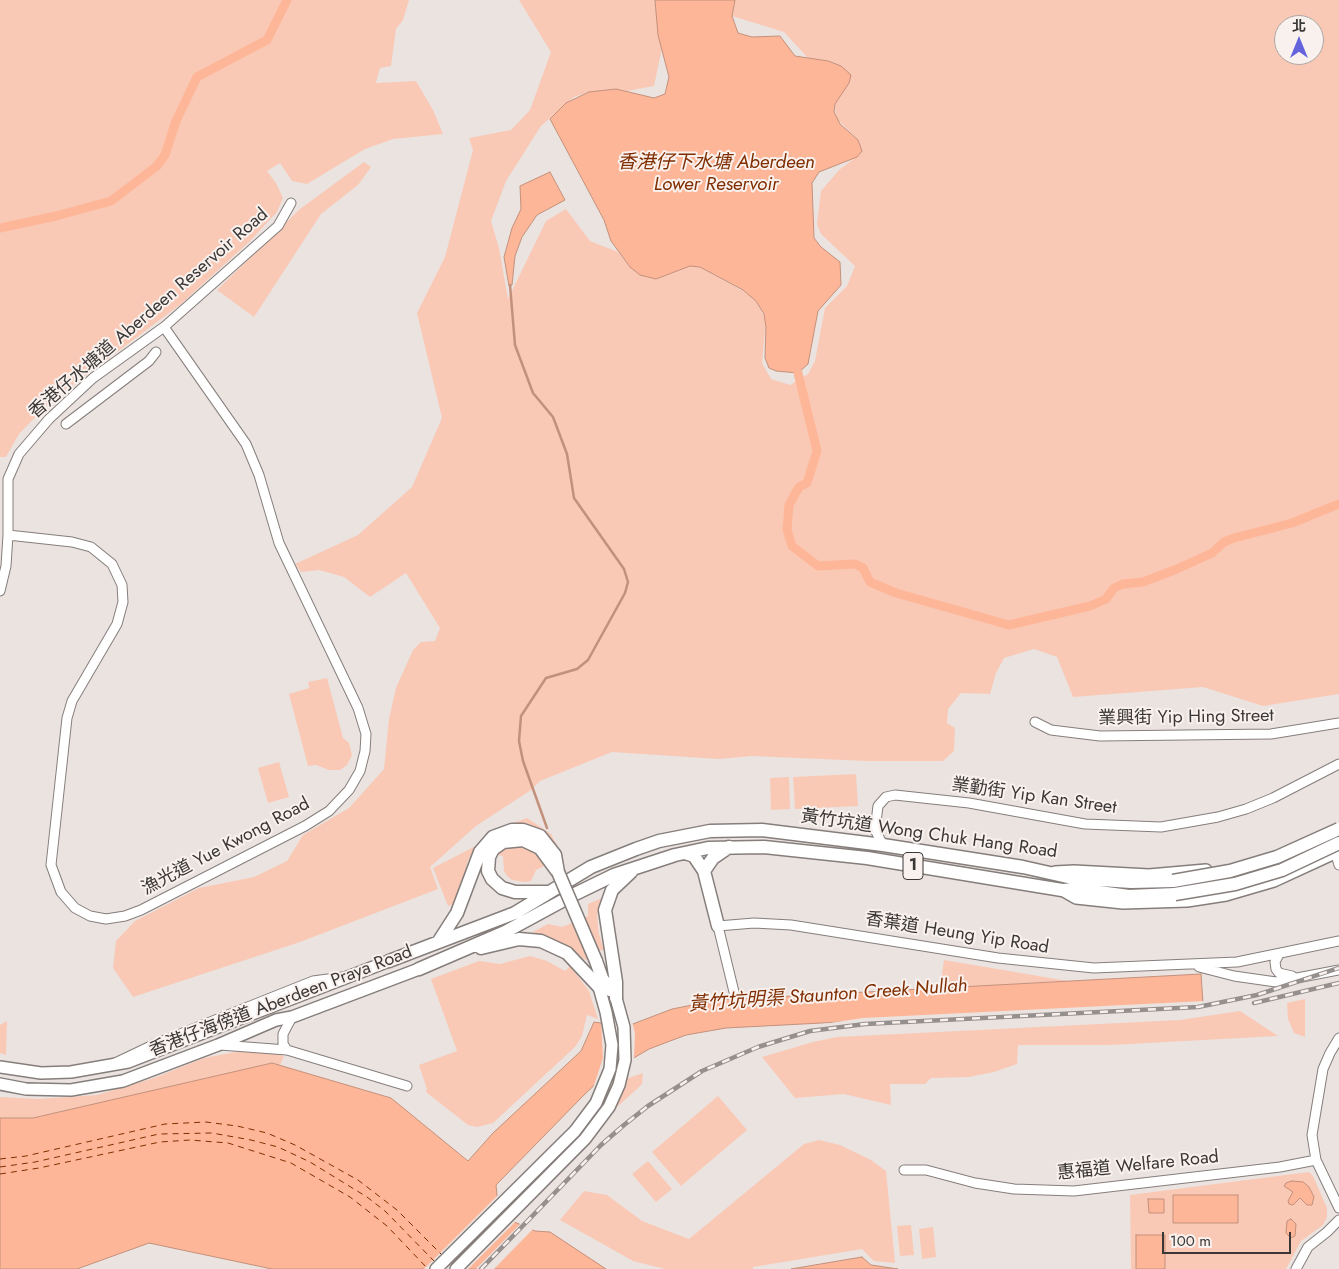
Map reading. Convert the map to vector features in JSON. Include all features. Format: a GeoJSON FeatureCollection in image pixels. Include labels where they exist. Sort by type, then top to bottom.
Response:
{"type":"FeatureCollection","features":[{"type":"Feature","properties":{"kind":"highway","name":"1"},"geometry":{"type":"LineString","coordinates":[[1054,872],[1072,878],[1105,880],[1173,881],[1213,875],[1277,857],[1336,828]]}},
{"type":"Feature","properties":{"kind":"highway","name":"黃竹坑道 Wong Chuk Hang Road"},"geometry":{"type":"LineString","coordinates":[[548,892],[592,867],[636,849],[659,841],[710,831],[762,830],[883,845],[1054,872]]}},
{"type":"Feature","properties":{"kind":"highway"},"geometry":{"type":"LineString","coordinates":[[439,941],[457,913],[484,854],[503,842],[522,840],[540,848],[558,872],[600,982]]}},
{"type":"Feature","properties":{"kind":"highway","name":"黃竹坑道 Wong Chuk Hang Road"},"geometry":{"type":"LineString","coordinates":[[562,900],[614,875],[685,853],[732,846],[866,858],[1062,890]]}},
{"type":"Feature","properties":{"kind":"highway"},"geometry":{"type":"LineString","coordinates":[[704,871],[715,856],[732,846]]}},
{"type":"Feature","properties":{"kind":"highway"},"geometry":{"type":"LineString","coordinates":[[685,853],[694,856],[704,871],[718,926]]}},
{"type":"Feature","properties":{"kind":"highway","name":"1"},"geometry":{"type":"LineString","coordinates":[[1062,890],[1077,889],[1129,896],[1174,894],[1235,884],[1338,853]]}},
{"type":"Feature","properties":{"kind":"highway"},"geometry":{"type":"LineString","coordinates":[[484,854],[492,879],[502,888],[515,892],[548,892]]}},
{"type":"Feature","properties":{"kind":"highway"},"geometry":{"type":"LineString","coordinates":[[616,998],[616,982],[604,916],[612,890],[635,869]]}},
{"type":"Feature","properties":{"kind":"highway","name":"香港仔海傍道 Aberdeen Praya Road"},"geometry":{"type":"LineString","coordinates":[[388,961],[439,941],[457,937],[515,913],[548,892]]}},
{"type":"Feature","properties":{"kind":"highway","name":"香港仔海傍道 Aberdeen Praya Road"},"geometry":{"type":"LineString","coordinates":[[419,969],[469,949],[520,925],[562,900]]}},
{"type":"Feature","properties":{"kind":"highway"},"geometry":{"type":"LineString","coordinates":[[469,949],[526,939],[546,942],[567,953],[616,998]]}},
{"type":"Feature","properties":{"kind":"main road","name":"黃竹坑道 Wong Chuk Hang Road"},"geometry":{"type":"LineString","coordinates":[[1054,872],[1074,871],[1149,875],[1203,870],[1278,855],[1336,828]]}},
{"type":"Feature","properties":{"kind":"main road","name":"黃竹坑道 Wong Chuk Hang Road"},"geometry":{"type":"LineString","coordinates":[[1062,890],[1076,898],[1123,903],[1187,901],[1226,895],[1267,884],[1338,853]]}},
{"type":"Feature","properties":{"kind":"main road","name":"香港仔海傍道 Aberdeen Praya Road"},"geometry":{"type":"LineString","coordinates":[[3,1066],[46,1073],[108,1067],[162,1050],[388,961]]}},
{"type":"Feature","properties":{"kind":"main road","name":"香港仔海傍道 Aberdeen Praya Road"},"geometry":{"type":"LineString","coordinates":[[0,1084],[42,1090],[99,1086],[134,1077],[218,1045],[276,1020],[292,1018],[419,969]]}},
{"type":"Feature","properties":{"kind":"main road"},"geometry":{"type":"LineString","coordinates":[[436,1269],[574,1131],[596,1103],[610,1069],[612,1045],[600,982]]}},
{"type":"Feature","properties":{"kind":"main road"},"geometry":{"type":"LineString","coordinates":[[456,1269],[589,1135],[610,1107],[621,1078],[626,1051],[624,1027],[616,998]]}},
{"type":"Feature","properties":{"kind":"street","name":"香港仔水塘道 Aberdeen Reservoir Road"},"geometry":{"type":"LineString","coordinates":[[0,591],[8,534],[8,478],[19,454],[49,419],[87,384],[164,327],[278,226],[291,203]]}},
{"type":"Feature","properties":{"kind":"street","name":"漁光道 Yue Kwong Road"},"geometry":{"type":"LineString","coordinates":[[8,534],[72,542],[91,547],[112,564],[122,585],[123,602],[116,624],[72,701],[67,718],[51,865],[61,892],[75,908],[90,916],[106,919],[125,916],[141,910],[304,826],[329,810],[344,796],[356,778],[365,751],[366,734],[358,708],[279,543],[259,475],[246,444],[164,327]]}},
{"type":"Feature","properties":{"kind":"street"},"geometry":{"type":"LineString","coordinates":[[66,424],[149,361],[156,352]]}},
{"type":"Feature","properties":{"kind":"street","name":"業興街 Yip Hing Street"},"geometry":{"type":"LineString","coordinates":[[1036,722],[1051,730],[1100,736],[1279,733],[1339,724]]}},
{"type":"Feature","properties":{"kind":"street","name":"業勤街 Yip Kan Street"},"geometry":{"type":"LineString","coordinates":[[883,845],[875,830],[878,806],[880,801],[886,797],[895,795],[969,803],[1085,824],[1161,827],[1218,817],[1246,808],[1273,798],[1339,764]]}},
{"type":"Feature","properties":{"kind":"street"},"geometry":{"type":"LineString","coordinates":[[1336,828],[1338,853]]}},
{"type":"Feature","properties":{"kind":"street","name":"香葉道 Heung Yip Road"},"geometry":{"type":"LineString","coordinates":[[718,926],[754,923],[791,925],[998,958],[1071,967],[1118,968],[1192,965],[1248,960],[1339,941]]}},
{"type":"Feature","properties":{"kind":"street"},"geometry":{"type":"LineString","coordinates":[[718,926],[735,996]]}},
{"type":"Feature","properties":{"kind":"street"},"geometry":{"type":"LineString","coordinates":[[1279,954],[1275,967],[1279,973],[1300,977]]}},
{"type":"Feature","properties":{"kind":"street"},"geometry":{"type":"LineString","coordinates":[[1248,960],[1248,970],[1251,978]]}},
{"type":"Feature","properties":{"kind":"street","name":"香葉道 Heung Yip Road"},"geometry":{"type":"LineString","coordinates":[[1192,965],[1276,982],[1339,970]]}},
{"type":"Feature","properties":{"kind":"street"},"geometry":{"type":"LineString","coordinates":[[287,1050],[283,1044],[283,1034],[292,1018]]}},
{"type":"Feature","properties":{"kind":"street"},"geometry":{"type":"LineString","coordinates":[[1339,1038],[1328,1057],[1320,1082],[1312,1130],[1316,1160],[1339,1208]]}},
{"type":"Feature","properties":{"kind":"street"},"geometry":{"type":"LineString","coordinates":[[218,1045],[287,1050],[407,1086]]}},
{"type":"Feature","properties":{"kind":"street","name":"惠福道 Welfare Road"},"geometry":{"type":"LineString","coordinates":[[904,1170],[926,1170],[975,1183],[1014,1189],[1074,1191],[1251,1171],[1316,1160]]}},
{"type":"Feature","properties":{"kind":"street"},"geometry":{"type":"LineString","coordinates":[[1296,1269],[1308,1247],[1339,1220]]}},
{"type":"Feature","properties":{"kind":"street"},"geometry":{"type":"LineString","coordinates":[[1327,1232],[1339,1231]]}},
{"type":"Feature","properties":{"kind":"shaded area"},"geometry":{"type":"Polygon","coordinates":[[[0,0],[409,0],[403,20],[396,29],[391,66],[380,68],[376,83],[416,81],[433,110],[443,134],[393,139],[365,149],[307,184],[292,181],[280,163],[267,171],[276,183],[283,198],[277,212],[249,242],[181,304],[49,403],[19,434],[6,457],[0,457],[0,0]]]}},
{"type":"Feature","properties":{"kind":"shaded area"},"geometry":{"type":"Polygon","coordinates":[[[519,0],[655,0],[662,48],[654,86],[627,91],[616,89],[589,92],[574,97],[541,126],[506,181],[491,221],[499,248],[508,299],[546,221],[566,209],[590,241],[618,252],[630,267],[656,279],[690,266],[700,267],[750,295],[756,301],[766,320],[762,363],[771,379],[790,385],[808,374],[815,361],[825,308],[847,286],[855,266],[821,234],[817,224],[821,191],[839,170],[860,154],[858,140],[836,118],[835,104],[840,95],[828,61],[808,58],[784,32],[732,16],[735,0],[1339,0],[1339,694],[1263,706],[1203,687],[1073,697],[1057,657],[1034,649],[1004,658],[996,673],[990,694],[961,693],[948,709],[947,723],[955,728],[954,751],[943,761],[867,761],[752,756],[719,759],[612,752],[540,781],[531,790],[476,826],[430,867],[438,889],[300,942],[133,997],[113,968],[116,941],[135,921],[199,888],[254,877],[287,861],[303,835],[349,808],[384,769],[389,719],[396,688],[413,650],[421,642],[435,641],[440,628],[406,573],[370,597],[344,577],[319,570],[301,572],[295,564],[358,535],[412,487],[442,418],[417,313],[445,257],[473,150],[469,138],[511,130],[530,110],[551,52],[519,0]]]}},
{"type":"Feature","properties":{"kind":"shaded area"},"geometry":{"type":"Polygon","coordinates":[[[364,162],[371,167],[358,185],[321,214],[254,317],[217,290],[300,209],[364,162]]]}},
{"type":"Feature","properties":{"kind":"shaded area"},"geometry":{"type":"Polygon","coordinates":[[[327,678],[343,738],[349,743],[352,755],[347,765],[340,770],[329,770],[316,765],[308,766],[289,694],[309,688],[308,682],[327,678]]]}},
{"type":"Feature","properties":{"kind":"shaded area"},"geometry":{"type":"Polygon","coordinates":[[[279,762],[289,797],[268,803],[258,768],[279,762]]]}},
{"type":"Feature","properties":{"kind":"shaded area"},"geometry":{"type":"Polygon","coordinates":[[[856,774],[858,806],[795,809],[793,777],[856,774]]]}},
{"type":"Feature","properties":{"kind":"shaded area"},"geometry":{"type":"Polygon","coordinates":[[[789,777],[790,809],[771,810],[770,778],[789,777]]]}},
{"type":"Feature","properties":{"kind":"shaded area"},"geometry":{"type":"Polygon","coordinates":[[[527,818],[551,834],[563,857],[536,870],[531,881],[525,882],[512,880],[507,876],[504,871],[503,856],[474,850],[468,860],[457,903],[448,906],[433,868],[489,839],[496,829],[527,818]]]}},
{"type":"Feature","properties":{"kind":"shaded area"},"geometry":{"type":"Polygon","coordinates":[[[602,898],[597,916],[599,934],[604,950],[596,951],[586,960],[567,948],[532,937],[533,932],[548,924],[562,927],[588,916],[588,904],[602,898]]]}},
{"type":"Feature","properties":{"kind":"shaded area"},"geometry":{"type":"Polygon","coordinates":[[[530,956],[547,961],[565,971],[570,966],[589,991],[598,1019],[587,1015],[582,1036],[575,1047],[493,1123],[477,1127],[468,1125],[426,1092],[427,1089],[419,1065],[457,1051],[431,979],[479,961],[500,964],[530,956]]]}},
{"type":"Feature","properties":{"kind":"shaded area"},"geometry":{"type":"Polygon","coordinates":[[[944,960],[1068,981],[940,988],[944,960]]]}},
{"type":"Feature","properties":{"kind":"shaded area"},"geometry":{"type":"Polygon","coordinates":[[[1305,999],[1305,1037],[1294,1033],[1288,1019],[1287,1003],[1305,999]]]}},
{"type":"Feature","properties":{"kind":"shaded area"},"geometry":{"type":"Polygon","coordinates":[[[1240,1011],[1278,1036],[1111,1045],[1018,1045],[1017,1064],[994,1072],[969,1077],[931,1078],[925,1084],[890,1084],[891,1105],[844,1094],[795,1098],[762,1057],[837,1037],[1180,1020],[1240,1011]]]}},
{"type":"Feature","properties":{"kind":"shaded area"},"geometry":{"type":"Polygon","coordinates":[[[7,1021],[6,1055],[0,1053],[0,1025],[7,1021]]]}},
{"type":"Feature","properties":{"kind":"shaded area"},"geometry":{"type":"Polygon","coordinates":[[[246,1050],[262,1050],[284,1056],[280,1065],[272,1063],[33,1118],[0,1118],[0,1097],[39,1099],[97,1095],[154,1078],[204,1058],[246,1050]]]}},
{"type":"Feature","properties":{"kind":"shaded area"},"geometry":{"type":"Polygon","coordinates":[[[643,1073],[642,1084],[600,1122],[528,1196],[515,1184],[529,1171],[535,1161],[617,1082],[643,1073]]]}},
{"type":"Feature","properties":{"kind":"shaded area"},"geometry":{"type":"Polygon","coordinates":[[[718,1096],[747,1130],[681,1186],[652,1152],[718,1096]]]}},
{"type":"Feature","properties":{"kind":"shaded area"},"geometry":{"type":"Polygon","coordinates":[[[819,1140],[840,1145],[871,1160],[886,1171],[895,1263],[874,1261],[862,1249],[753,1267],[753,1269],[665,1269],[633,1261],[560,1220],[584,1191],[607,1195],[642,1221],[689,1239],[804,1144],[819,1140]]]}},
{"type":"Feature","properties":{"kind":"shaded area"},"geometry":{"type":"Polygon","coordinates":[[[648,1161],[672,1189],[656,1202],[632,1174],[648,1161]]]}},
{"type":"Feature","properties":{"kind":"shaded area"},"geometry":{"type":"Polygon","coordinates":[[[1309,1172],[1313,1176],[1327,1208],[1327,1217],[1323,1225],[1301,1241],[1286,1269],[1131,1269],[1130,1195],[1309,1172]]]}},
{"type":"Feature","properties":{"kind":"shaded area"},"geometry":{"type":"Polygon","coordinates":[[[911,1225],[914,1255],[900,1256],[897,1226],[911,1225]]]}},
{"type":"Feature","properties":{"kind":"shaded area"},"geometry":{"type":"Polygon","coordinates":[[[933,1227],[936,1257],[922,1259],[919,1229],[933,1227]]]}},
{"type":"Feature","properties":{"kind":"water","name":"香港仔下水塘 Aberdeen Lower Reservoir"},"geometry":{"type":"Polygon","coordinates":[[[655,0],[735,0],[732,16],[738,33],[752,37],[780,36],[795,56],[828,61],[841,66],[851,75],[849,83],[835,104],[834,112],[840,124],[858,140],[862,151],[857,157],[819,172],[812,183],[814,238],[821,247],[840,262],[841,285],[818,311],[808,364],[798,373],[776,371],[769,368],[765,358],[766,327],[764,314],[756,301],[743,290],[700,267],[690,266],[656,279],[640,275],[630,267],[611,241],[604,220],[550,119],[566,103],[589,92],[616,89],[654,98],[665,94],[669,77],[658,35],[655,0]]]}},
{"type":"Feature","properties":{"kind":"water"},"geometry":{"type":"Polygon","coordinates":[[[550,172],[565,200],[537,215],[522,237],[515,256],[512,285],[509,286],[504,257],[512,228],[521,209],[520,186],[550,172]]]}},
{"type":"Feature","properties":{"kind":"water","name":"黃竹坑明渠 Staunton Creek Nullah"},"geometry":{"type":"Polygon","coordinates":[[[1201,974],[1203,1003],[726,1028],[686,1035],[649,1049],[605,1075],[496,1185],[498,1205],[512,1221],[535,1231],[550,1232],[606,1269],[272,1269],[149,1243],[77,1269],[0,1269],[0,1118],[33,1118],[272,1063],[391,1098],[468,1161],[493,1133],[581,1051],[594,1022],[625,1027],[672,1009],[718,1000],[1201,974]]]}},
{"type":"Feature","properties":{"kind":"water"},"geometry":{"type":"Polygon","coordinates":[[[1292,1181],[1303,1182],[1309,1187],[1314,1197],[1312,1205],[1307,1205],[1300,1198],[1293,1205],[1289,1204],[1288,1201],[1293,1192],[1284,1186],[1292,1181]]]}},
{"type":"Feature","properties":{"kind":"water"},"geometry":{"type":"Polygon","coordinates":[[[1173,1195],[1238,1195],[1238,1223],[1173,1223],[1173,1195]]]}},
{"type":"Feature","properties":{"kind":"water"},"geometry":{"type":"Polygon","coordinates":[[[1148,1199],[1164,1199],[1164,1213],[1149,1213],[1148,1199]]]}},
{"type":"Feature","properties":{"kind":"water"},"geometry":{"type":"Polygon","coordinates":[[[1291,1219],[1296,1224],[1295,1236],[1291,1238],[1286,1233],[1287,1221],[1291,1219]]]}},
{"type":"Feature","properties":{"kind":"water"},"geometry":{"type":"Polygon","coordinates":[[[1136,1235],[1165,1235],[1165,1269],[1136,1269],[1136,1235]]]}},
{"type":"Feature","properties":{"kind":"water"},"geometry":{"type":"Polygon","coordinates":[[[862,1257],[871,1265],[898,1269],[791,1269],[862,1257]]]}},
{"type":"Feature","properties":{"kind":"pier"},"geometry":{"type":"Polygon","coordinates":[[[1205,1001],[1203,1005],[810,1026],[863,1018],[1205,1001]]]}},
{"type":"Feature","properties":{"kind":"pier"},"geometry":{"type":"Polygon","coordinates":[[[601,1021],[625,1024],[632,1021],[635,1033],[634,1059],[607,1077],[592,1091],[603,1058],[601,1021]]]}},
{"type":"Feature","properties":{"kind":"pier"},"geometry":{"type":"Polygon","coordinates":[[[499,1194],[505,1211],[517,1220],[468,1269],[424,1269],[499,1194]]]}},
{"type":"Feature","properties":{"kind":"pier"},"geometry":{"type":"Polygon","coordinates":[[[522,1222],[534,1228],[494,1269],[476,1269],[522,1222]]]}},
{"type":"Feature","properties":{"kind":"waterway"},"geometry":{"type":"LineString","coordinates":[[0,228],[56,216],[111,201],[157,166],[165,155],[176,121],[197,77],[267,40],[287,0]]}},
{"type":"Feature","properties":{"kind":"waterway"},"geometry":{"type":"LineString","coordinates":[[510,285],[515,345],[533,393],[553,417],[567,454],[574,498],[624,569],[628,582],[625,593],[588,660],[577,669],[546,678],[521,716],[519,741],[523,761],[547,828]]}},
{"type":"Feature","properties":{"kind":"waterway"},"geometry":{"type":"LineString","coordinates":[[798,373],[817,451],[807,483],[799,487],[789,505],[787,530],[792,546],[818,566],[855,564],[863,568],[870,582],[896,593],[1009,625],[1090,606],[1106,599],[1114,588],[1123,584],[1143,582],[1177,569],[1212,553],[1224,542],[1292,523],[1339,504]]}},
{"type":"Feature","properties":{"kind":"ferry route"},"geometry":{"type":"LineString","coordinates":[[0,1159],[26,1156],[165,1124],[206,1122],[237,1126],[267,1133],[295,1145],[358,1180],[397,1210],[443,1256]]}},
{"type":"Feature","properties":{"kind":"ferry route"},"geometry":{"type":"LineString","coordinates":[[0,1167],[35,1162],[159,1134],[212,1133],[251,1140],[278,1147],[310,1162],[367,1197],[385,1211],[435,1262]]}},
{"type":"Feature","properties":{"kind":"ferry route"},"geometry":{"type":"LineString","coordinates":[[0,1174],[39,1168],[160,1142],[190,1140],[228,1143],[291,1163],[350,1197],[387,1226],[428,1269]]}},
{"type":"Feature","properties":{"kind":"railway"},"geometry":{"type":"LineString","coordinates":[[481,1269],[601,1145],[624,1125],[648,1106],[702,1071],[758,1047],[810,1031],[865,1024],[1198,1007],[1257,995],[1339,968]]}},
{"type":"Feature","properties":{"kind":"railway"},"geometry":{"type":"LineString","coordinates":[[1254,1003],[1339,983]]}}]}
